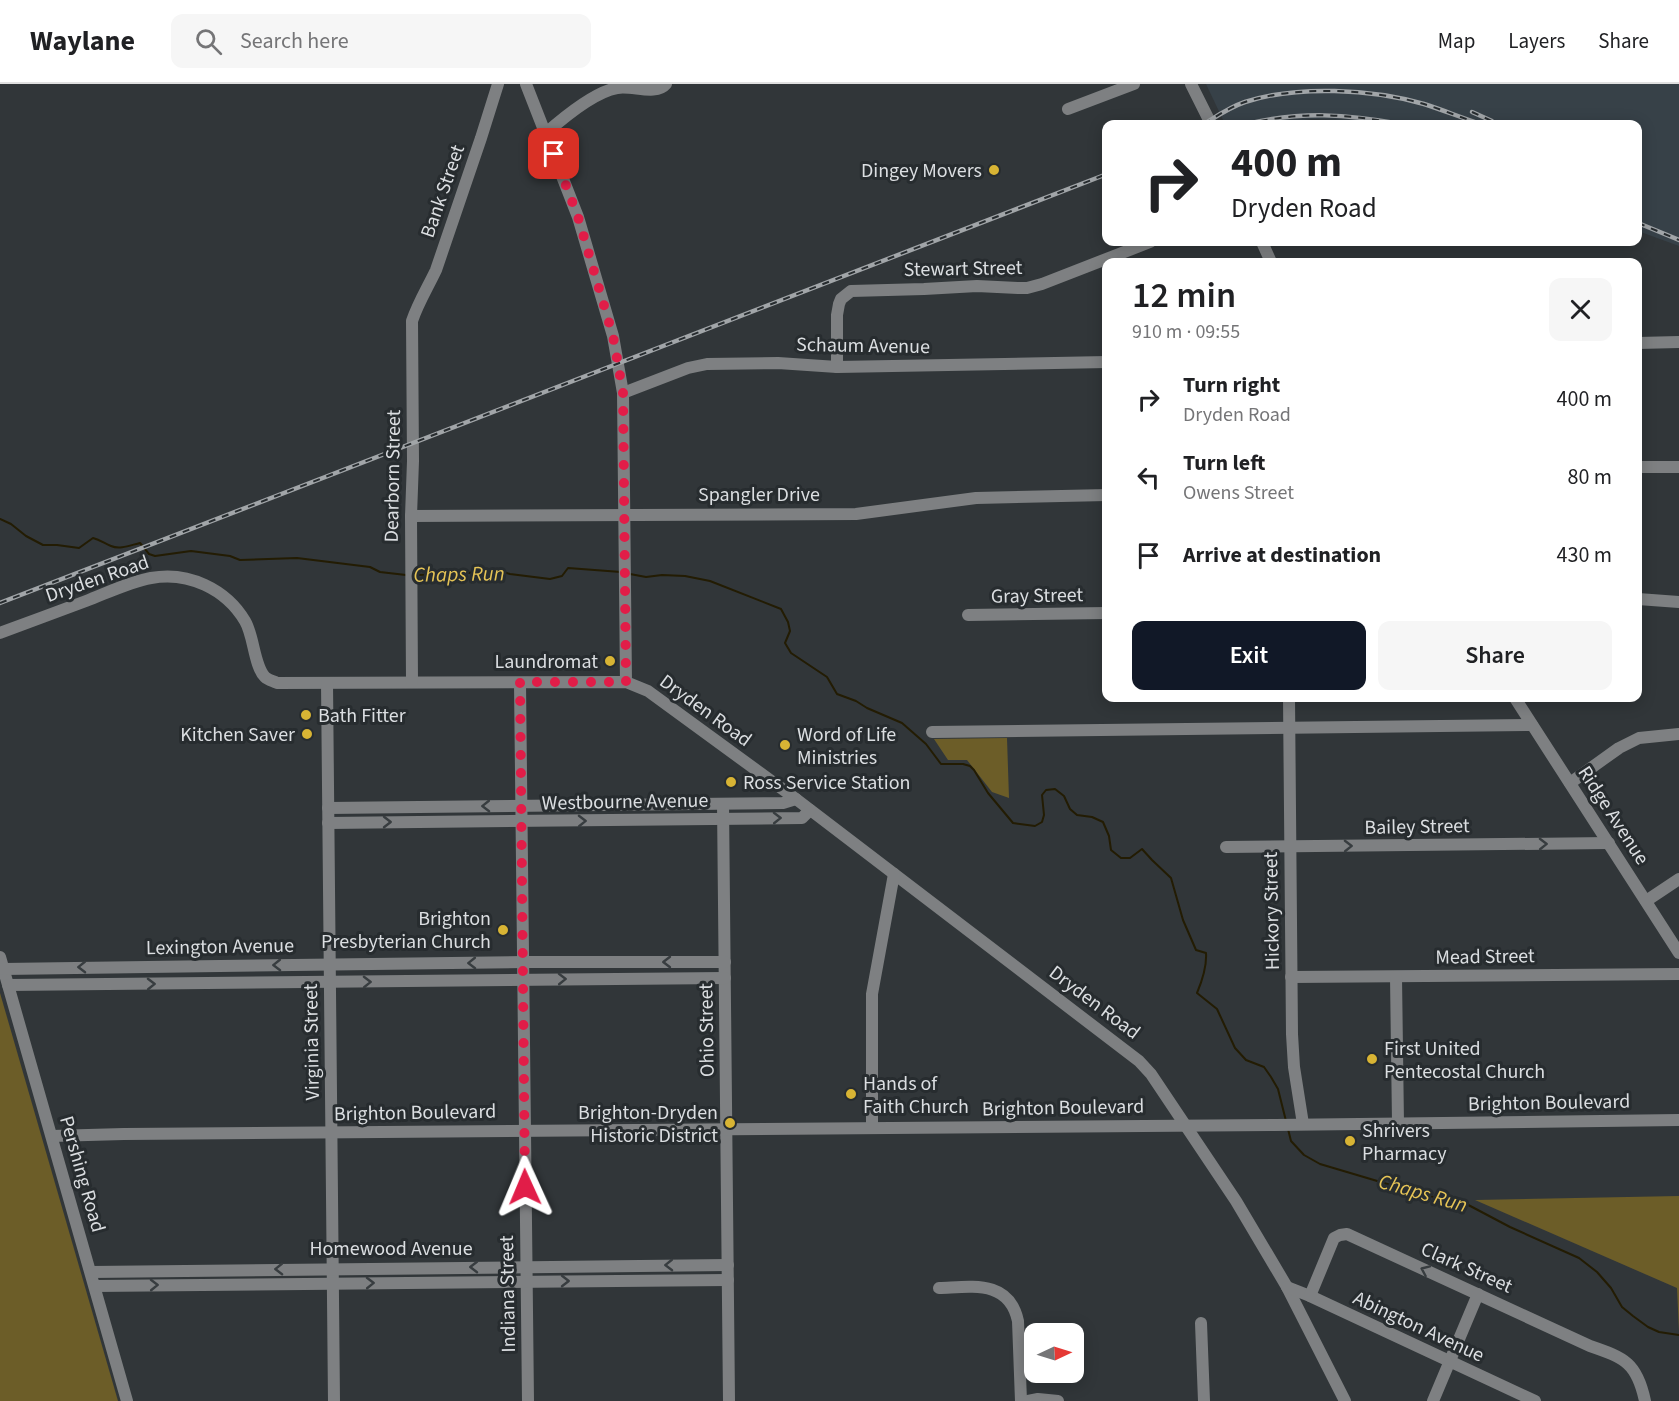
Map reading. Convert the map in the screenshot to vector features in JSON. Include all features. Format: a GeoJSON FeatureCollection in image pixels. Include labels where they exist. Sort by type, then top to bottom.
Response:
{"type":"FeatureCollection","features":[{"type":"Feature","properties":{"kind":"street","name":"Bank Street"},"geometry":{"type":"LineString","coordinates":[[416,308],[436,270],[482,138],[498,84]]}},
{"type":"Feature","properties":{"kind":"street"},"geometry":{"type":"LineString","coordinates":[[526,84],[578,217],[613,336],[623,393],[626,682]]}},
{"type":"Feature","properties":{"kind":"street"},"geometry":{"type":"LineString","coordinates":[[1068,109],[1134,84]]}},
{"type":"Feature","properties":{"kind":"street"},"geometry":{"type":"LineString","coordinates":[[1191,84],[1208,120]]}},
{"type":"Feature","properties":{"kind":"street"},"geometry":{"type":"LineString","coordinates":[[546,133],[565,116],[614,88],[653,90],[663,87]]}},
{"type":"Feature","properties":{"kind":"street","name":"Stewart Street"},"geometry":{"type":"LineString","coordinates":[[1109,258],[1140,246]]}},
{"type":"Feature","properties":{"kind":"street","name":"Stewart Street"},"geometry":{"type":"LineString","coordinates":[[837,367],[838,304],[851,291],[976,286],[1027,288],[1102,261]]}},
{"type":"Feature","properties":{"kind":"street","name":"Dearborn Street"},"geometry":{"type":"LineString","coordinates":[[412,682],[412,321],[416,308]]}},
{"type":"Feature","properties":{"kind":"street"},"geometry":{"type":"LineString","coordinates":[[1642,343],[1679,342]]}},
{"type":"Feature","properties":{"kind":"street","name":"Schaum Avenue"},"geometry":{"type":"LineString","coordinates":[[623,393],[688,368],[707,364],[778,363],[837,367],[1102,362]]}},
{"type":"Feature","properties":{"kind":"street"},"geometry":{"type":"LineString","coordinates":[[1642,467],[1679,467]]}},
{"type":"Feature","properties":{"kind":"street","name":"Spangler Drive"},"geometry":{"type":"LineString","coordinates":[[411,516],[856,514],[976,498],[1102,495]]}},
{"type":"Feature","properties":{"kind":"street","name":"Dryden Road"},"geometry":{"type":"LineString","coordinates":[[0,633],[142,580],[171,576],[203,584],[234,605],[252,636],[260,670],[265,677],[277,683],[626,682],[648,691],[796,799],[1139,1061],[1151,1074],[1236,1201],[1287,1287],[1345,1401]]}},
{"type":"Feature","properties":{"kind":"street"},"geometry":{"type":"LineString","coordinates":[[1642,599],[1679,602]]}},
{"type":"Feature","properties":{"kind":"street","name":"Gray Street"},"geometry":{"type":"LineString","coordinates":[[968,615],[1102,613]]}},
{"type":"Feature","properties":{"kind":"street","name":"Indiana Street"},"geometry":{"type":"LineString","coordinates":[[520,682],[528,1401]]}},
{"type":"Feature","properties":{"kind":"street","name":"Virginia Street"},"geometry":{"type":"LineString","coordinates":[[327,683],[334,1401]]}},
{"type":"Feature","properties":{"kind":"street","name":"Hickory Street"},"geometry":{"type":"LineString","coordinates":[[1289,702],[1291,977],[1294,1067],[1299,1124]]}},
{"type":"Feature","properties":{"kind":"street","name":"Ridge Avenue"},"geometry":{"type":"LineString","coordinates":[[1518,702],[1679,953]]}},
{"type":"Feature","properties":{"kind":"street"},"geometry":{"type":"LineString","coordinates":[[932,732],[1532,724]]}},
{"type":"Feature","properties":{"kind":"street"},"geometry":{"type":"LineString","coordinates":[[1570,783],[1619,748],[1639,738],[1679,734]]}},
{"type":"Feature","properties":{"kind":"street","name":"Westbourne Avenue"},"geometry":{"type":"LineString","coordinates":[[328,808],[783,803],[796,799]]}},
{"type":"Feature","properties":{"kind":"street","name":"Ohio Street"},"geometry":{"type":"LineString","coordinates":[[723,804],[729,1401]]}},
{"type":"Feature","properties":{"kind":"street","name":"Westbourne Avenue"},"geometry":{"type":"LineString","coordinates":[[328,823],[802,818],[810,810]]}},
{"type":"Feature","properties":{"kind":"street","name":"Bailey Street"},"geometry":{"type":"LineString","coordinates":[[1226,847],[1609,843]]}},
{"type":"Feature","properties":{"kind":"street"},"geometry":{"type":"LineString","coordinates":[[872,1128],[872,994],[894,874]]}},
{"type":"Feature","properties":{"kind":"street"},"geometry":{"type":"LineString","coordinates":[[1646,901],[1679,879]]}},
{"type":"Feature","properties":{"kind":"street","name":"Lexington Avenue"},"geometry":{"type":"LineString","coordinates":[[2,963],[329,965],[725,962]]}},
{"type":"Feature","properties":{"kind":"street","name":"Pershing Road"},"geometry":{"type":"LineString","coordinates":[[2,963],[127,1401]]}},
{"type":"Feature","properties":{"kind":"street","name":"Mead Street"},"geometry":{"type":"LineString","coordinates":[[1291,977],[1679,974]]}},
{"type":"Feature","properties":{"kind":"street"},"geometry":{"type":"LineString","coordinates":[[1396,977],[1398,1123]]}},
{"type":"Feature","properties":{"kind":"street","name":"Lexington Avenue"},"geometry":{"type":"LineString","coordinates":[[8,985],[725,978]]}},
{"type":"Feature","properties":{"kind":"street","name":"Brighton Boulevard"},"geometry":{"type":"LineString","coordinates":[[52,1136],[1679,1120]]}},
{"type":"Feature","properties":{"kind":"street","name":"Clark Street"},"geometry":{"type":"LineString","coordinates":[[1310,1296],[1334,1238],[1347,1234],[1590,1346],[1617,1355],[1636,1373],[1645,1401]]}},
{"type":"Feature","properties":{"kind":"street","name":"Homewood Avenue"},"geometry":{"type":"LineString","coordinates":[[91,1272],[728,1265]]}},
{"type":"Feature","properties":{"kind":"street","name":"Homewood Avenue"},"geometry":{"type":"LineString","coordinates":[[95,1286],[728,1280]]}},
{"type":"Feature","properties":{"kind":"street"},"geometry":{"type":"LineString","coordinates":[[939,1288],[981,1287],[992,1289],[1009,1300],[1018,1321],[1021,1401]]}},
{"type":"Feature","properties":{"kind":"street","name":"Abington Avenue"},"geometry":{"type":"LineString","coordinates":[[1287,1287],[1535,1401]]}},
{"type":"Feature","properties":{"kind":"street"},"geometry":{"type":"LineString","coordinates":[[1433,1401],[1478,1294]]}},
{"type":"Feature","properties":{"kind":"street"},"geometry":{"type":"LineString","coordinates":[[1201,1323],[1204,1401]]}},
{"type":"Feature","properties":{"kind":"street"},"geometry":{"type":"LineString","coordinates":[[1028,1401],[1038,1399],[1058,1401]]}},
{"type":"Feature","properties":{"kind":"shaded area"},"geometry":{"type":"Polygon","coordinates":[[[1206,84],[1679,84],[1679,246],[1642,232],[1642,120],[1223,120],[1206,84]]]}},
{"type":"Feature","properties":{"kind":"shaded area"},"geometry":{"type":"Polygon","coordinates":[[[1007,738],[1009,798],[992,792],[967,760],[948,760],[934,739],[1007,738]]]}},
{"type":"Feature","properties":{"kind":"shaded area"},"geometry":{"type":"Polygon","coordinates":[[[0,993],[118,1401],[0,1401],[0,993]]]}},
{"type":"Feature","properties":{"kind":"shaded area"},"geometry":{"type":"Polygon","coordinates":[[[1679,1196],[1679,1331],[1677,1288],[1475,1200],[1679,1196]]]}},
{"type":"Feature","properties":{"kind":"waterway","name":"Chaps Run"},"geometry":{"type":"LineString","coordinates":[[0,519],[43,545],[79,548],[93,538],[118,548],[140,543],[149,554],[155,556],[191,551],[230,556],[240,560],[297,558],[370,567],[380,572],[406,575]]}},
{"type":"Feature","properties":{"kind":"waterway","name":"Chaps Run"},"geometry":{"type":"LineString","coordinates":[[414,575],[497,570],[550,579],[562,576],[568,568],[621,572]]}},
{"type":"Feature","properties":{"kind":"waterway","name":"Chaps Run"},"geometry":{"type":"LineString","coordinates":[[630,574],[646,577],[685,576],[710,581],[781,609],[788,622],[790,631],[785,643],[791,653],[827,677],[837,694],[902,723],[926,744],[941,764],[970,766],[988,793],[1013,823],[1035,826],[1042,822],[1044,815],[1042,795],[1046,790],[1055,789],[1064,796],[1070,809],[1077,815],[1092,817],[1103,822],[1109,836],[1111,850],[1121,858],[1130,858],[1142,849],[1171,878],[1183,920],[1196,950],[1206,953],[1205,969],[1197,993],[1217,1009],[1235,1048],[1246,1060],[1264,1067],[1271,1077],[1278,1089],[1286,1121]]}},
{"type":"Feature","properties":{"kind":"waterway","name":"Chaps Run"},"geometry":{"type":"LineString","coordinates":[[1288,1129],[1291,1141],[1304,1155],[1320,1164],[1421,1194],[1457,1199],[1510,1227],[1579,1258],[1597,1272],[1611,1288],[1622,1307],[1633,1316],[1659,1332],[1679,1335]]}},
{"type":"Feature","properties":{"kind":"railway"},"geometry":{"type":"LineString","coordinates":[[1211,120],[1245,102],[1288,93],[1311,91],[1358,92],[1404,99],[1470,120]]}},
{"type":"Feature","properties":{"kind":"railway"},"geometry":{"type":"LineString","coordinates":[[1472,112],[1490,120]]}},
{"type":"Feature","properties":{"kind":"railway"},"geometry":{"type":"LineString","coordinates":[[1267,120],[1324,115],[1375,120]]}},
{"type":"Feature","properties":{"kind":"railway"},"geometry":{"type":"LineString","coordinates":[[0,603],[1102,176]]}},
{"type":"Feature","properties":{"kind":"railway"},"geometry":{"type":"LineString","coordinates":[[1642,225],[1679,240]]}},
{"type":"Feature","properties":{"kind":"place","name":"Dingey Movers"},"geometry":{"type":"Point","coordinates":[994,170]}},
{"type":"Feature","properties":{"kind":"place","name":"Laundromat"},"geometry":{"type":"Point","coordinates":[610,661]}},
{"type":"Feature","properties":{"kind":"place","name":"Bath Fitter"},"geometry":{"type":"Point","coordinates":[306,715]}},
{"type":"Feature","properties":{"kind":"place","name":"Kitchen Saver"},"geometry":{"type":"Point","coordinates":[307,734]}},
{"type":"Feature","properties":{"kind":"place","name":"Word of Life Ministries"},"geometry":{"type":"Point","coordinates":[785,745]}},
{"type":"Feature","properties":{"kind":"place","name":"Ross Service Station"},"geometry":{"type":"Point","coordinates":[731,782]}},
{"type":"Feature","properties":{"kind":"place","name":"Brighton Presbyterian Church"},"geometry":{"type":"Point","coordinates":[503,930]}},
{"type":"Feature","properties":{"kind":"place","name":"First United Pentecostal Church"},"geometry":{"type":"Point","coordinates":[1372,1059]}},
{"type":"Feature","properties":{"kind":"place","name":"Hands of Faith Church"},"geometry":{"type":"Point","coordinates":[851,1094]}},
{"type":"Feature","properties":{"kind":"place","name":"Brighton-Dryden Historic District"},"geometry":{"type":"Point","coordinates":[730,1123]}},
{"type":"Feature","properties":{"kind":"place","name":"Shrivers Pharmacy"},"geometry":{"type":"Point","coordinates":[1350,1141]}},
{"type":"Feature","properties":{"kind":"route"},"geometry":{"type":"LineString","coordinates":[[525,1187],[520,682],[626,682],[623,393],[613,336],[578,217],[554,154]]}}]}
